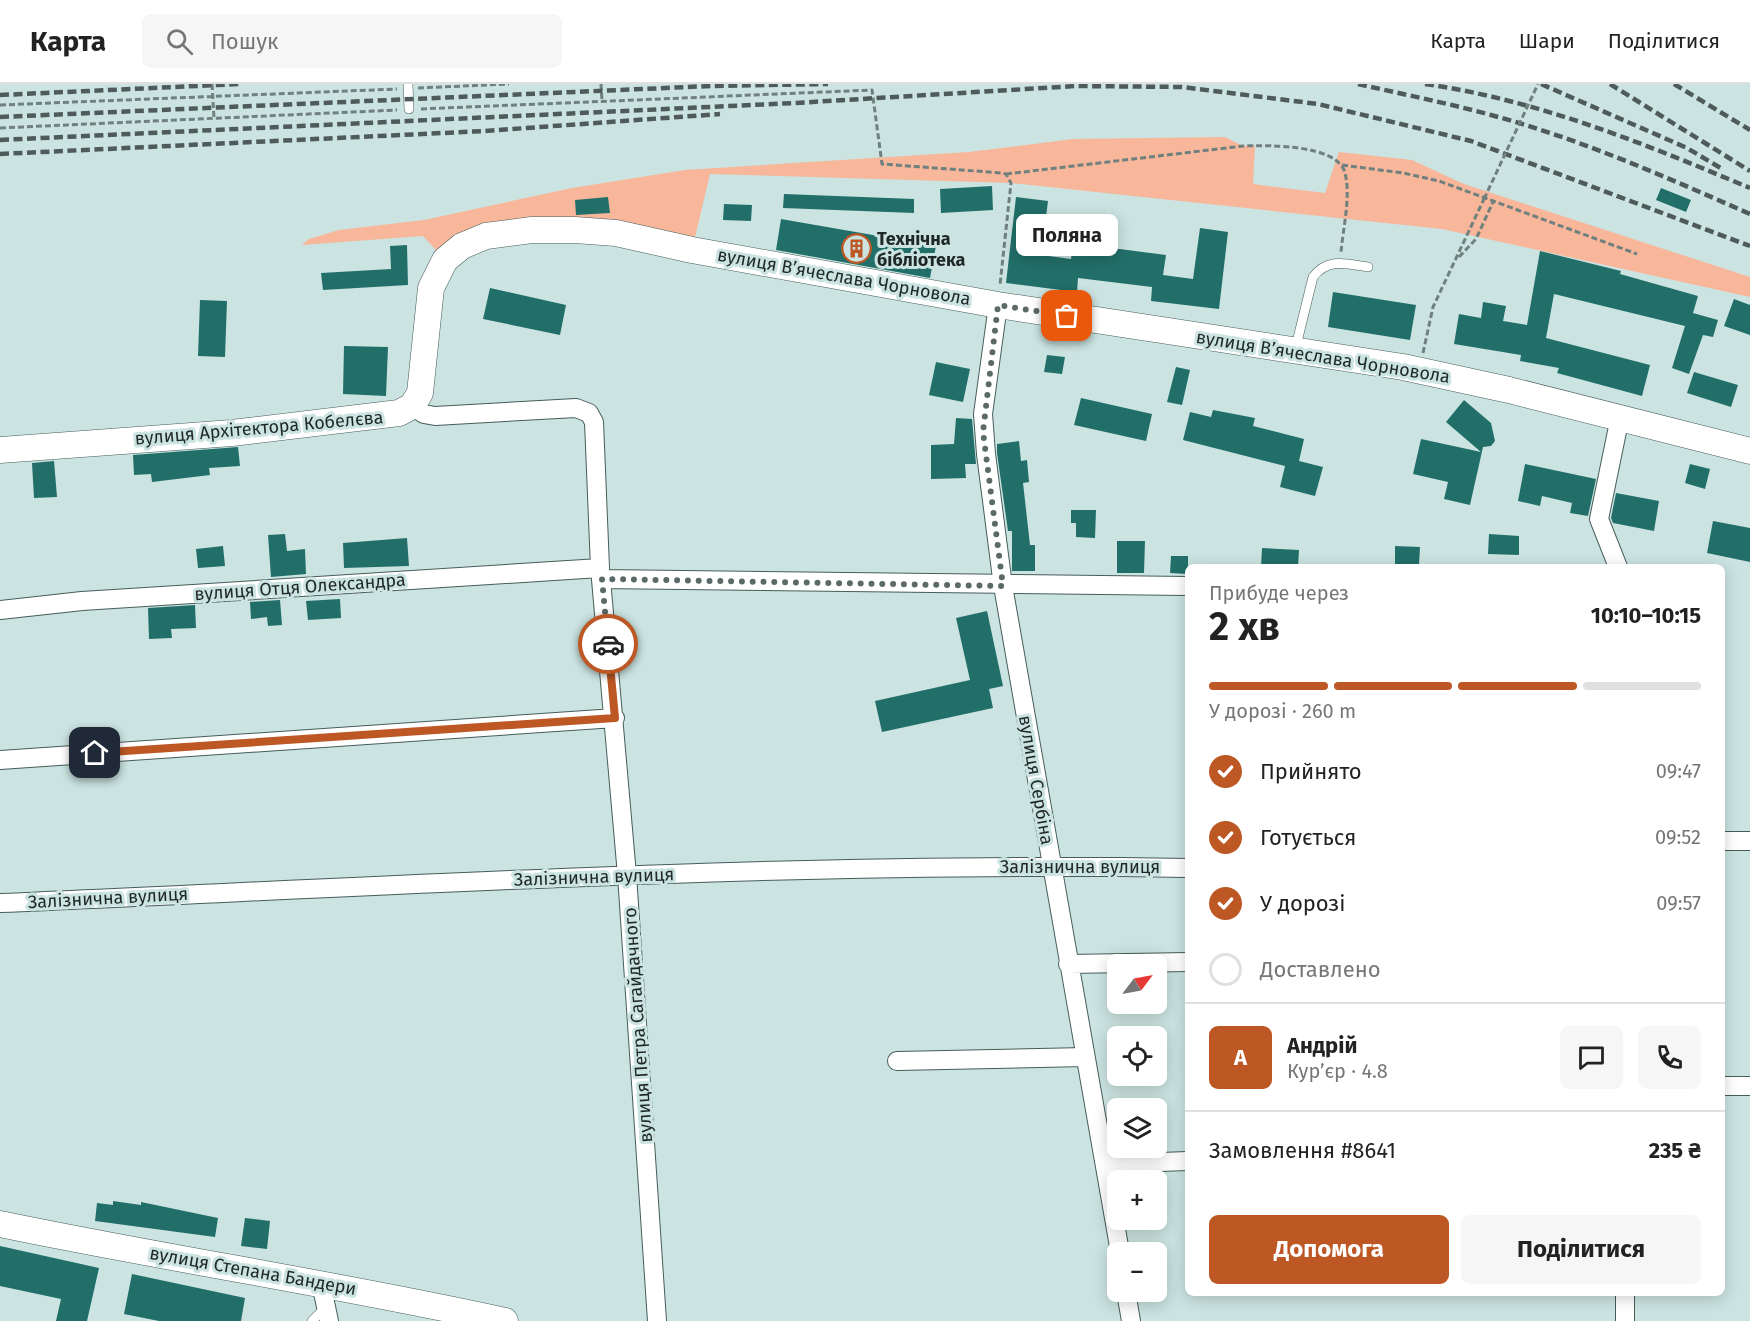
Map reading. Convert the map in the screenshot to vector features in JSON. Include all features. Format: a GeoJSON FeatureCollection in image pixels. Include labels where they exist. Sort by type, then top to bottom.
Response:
{"type":"FeatureCollection","features":[{"type":"Feature","properties":{"kind":"street","name":"вулиця Вʼячеслава Чорновола"},"geometry":{"type":"LineString","coordinates":[[412,406],[422,388],[430,294],[440,267],[450,255],[468,242],[510,231],[564,229],[616,233],[692,250],[998,305],[1418,370],[1750,450]]}},
{"type":"Feature","properties":{"kind":"street","name":"вулиця Сербіна"},"geometry":{"type":"LineString","coordinates":[[998,305],[983,432],[1003,586],[1050,866],[1118,1242]]}},
{"type":"Feature","properties":{"kind":"street","name":"вулиця Петра Сагайдачного"},"geometry":{"type":"LineString","coordinates":[[412,406],[424,414],[435,416],[576,408],[585,410],[594,422],[601,574],[627,875],[657,1321]]}},
{"type":"Feature","properties":{"kind":"street","name":"вулиця Архітектора Кобелєва"},"geometry":{"type":"LineString","coordinates":[[0,450],[232,433],[338,422],[389,416],[412,406]]}},
{"type":"Feature","properties":{"kind":"street"},"geometry":{"type":"LineString","coordinates":[[1617,564],[1599,519],[1620,417]]}},
{"type":"Feature","properties":{"kind":"street","name":"вулиця Отця Олександра"},"geometry":{"type":"LineString","coordinates":[[0,610],[94,600],[601,574],[1003,586],[1185,586]]}},
{"type":"Feature","properties":{"kind":"street"},"geometry":{"type":"LineString","coordinates":[[0,760],[615,718]]}},
{"type":"Feature","properties":{"kind":"street"},"geometry":{"type":"LineString","coordinates":[[1725,841],[1750,841]]}},
{"type":"Feature","properties":{"kind":"street","name":"Залізнична вулиця"},"geometry":{"type":"LineString","coordinates":[[0,903],[627,875],[1050,866],[1185,868]]}},
{"type":"Feature","properties":{"kind":"street"},"geometry":{"type":"LineString","coordinates":[[1068,964],[1185,962]]}},
{"type":"Feature","properties":{"kind":"street"},"geometry":{"type":"LineString","coordinates":[[897,1061],[1085,1057]]}},
{"type":"Feature","properties":{"kind":"street"},"geometry":{"type":"LineString","coordinates":[[1725,1086],[1750,1086]]}},
{"type":"Feature","properties":{"kind":"street"},"geometry":{"type":"LineString","coordinates":[[1105,1164],[1185,1161]]}},
{"type":"Feature","properties":{"kind":"street","name":"вулиця Степана Бандери"},"geometry":{"type":"LineString","coordinates":[[0,1224],[120,1249],[325,1304],[505,1321]]}},
{"type":"Feature","properties":{"kind":"street"},"geometry":{"type":"LineString","coordinates":[[1625,1296],[1625,1321]]}},
{"type":"Feature","properties":{"kind":"street"},"geometry":{"type":"LineString","coordinates":[[1128,1302],[1131,1321]]}},
{"type":"Feature","properties":{"kind":"lane"},"geometry":{"type":"LineString","coordinates":[[408,86],[409,109]]}},
{"type":"Feature","properties":{"kind":"lane"},"geometry":{"type":"LineString","coordinates":[[1295,352],[1313,277],[1326,265],[1340,263],[1368,267]]}},
{"type":"Feature","properties":{"kind":"lane"},"geometry":{"type":"LineString","coordinates":[[312,1321],[325,1304]]}},
{"type":"Feature","properties":{"kind":"path"},"geometry":{"type":"LineString","coordinates":[[212,84],[214,118]]}},
{"type":"Feature","properties":{"kind":"path"},"geometry":{"type":"LineString","coordinates":[[0,105],[408,86],[509,84]]}},
{"type":"Feature","properties":{"kind":"path"},"geometry":{"type":"LineString","coordinates":[[601,84],[602,101]]}},
{"type":"Feature","properties":{"kind":"path"},"geometry":{"type":"LineString","coordinates":[[1418,370],[1433,307],[1538,84]]}},
{"type":"Feature","properties":{"kind":"path"},"geometry":{"type":"LineString","coordinates":[[0,128],[872,90],[882,164],[1006,174],[1261,145],[1327,154],[1342,165],[1402,172],[1430,179],[1637,254]]}},
{"type":"Feature","properties":{"kind":"path"},"geometry":{"type":"LineString","coordinates":[[1340,263],[1346,188],[1342,165]]}},
{"type":"Feature","properties":{"kind":"path"},"geometry":{"type":"LineString","coordinates":[[998,305],[1011,183],[1006,174]]}},
{"type":"Feature","properties":{"kind":"path"},"geometry":{"type":"LineString","coordinates":[[1458,258],[1476,239],[1493,202]]}},
{"type":"Feature","properties":{"kind":"shaded area"},"geometry":{"type":"Polygon","coordinates":[[[1225,137],[1243,146],[1255,146],[1253,184],[1325,193],[1339,152],[1412,160],[1464,184],[1750,277],[1750,297],[1442,229],[1011,183],[710,174],[692,250],[532,230],[445,260],[423,236],[302,245],[309,239],[339,230],[424,220],[572,188],[685,170],[969,152],[1073,139],[1225,137]]]}},
{"type":"Feature","properties":{"kind":"building"},"geometry":{"type":"Polygon","coordinates":[[[992,186],[993,210],[941,213],[940,189],[992,186]]]}},
{"type":"Feature","properties":{"kind":"building"},"geometry":{"type":"Polygon","coordinates":[[[1661,188],[1691,200],[1686,212],[1656,200],[1661,188]]]}},
{"type":"Feature","properties":{"kind":"building"},"geometry":{"type":"Polygon","coordinates":[[[784,194],[914,199],[914,213],[783,208],[784,194]]]}},
{"type":"Feature","properties":{"kind":"building"},"geometry":{"type":"Polygon","coordinates":[[[608,197],[610,213],[576,215],[575,200],[608,197]]]}},
{"type":"Feature","properties":{"kind":"building"},"geometry":{"type":"Polygon","coordinates":[[[1016,197],[1048,201],[1041,255],[1071,259],[1073,243],[1166,255],[1163,275],[1193,279],[1200,228],[1228,232],[1219,309],[1151,301],[1152,287],[1078,278],[1077,292],[1006,283],[1016,197]]]}},
{"type":"Feature","properties":{"kind":"building"},"geometry":{"type":"Polygon","coordinates":[[[724,204],[752,205],[751,221],[723,220],[724,204]]]}},
{"type":"Feature","properties":{"kind":"building","name":"Технічна бібліотека"},"geometry":{"type":"Polygon","coordinates":[[[781,219],[936,246],[930,278],[776,250],[781,219]]]}},
{"type":"Feature","properties":{"kind":"building"},"geometry":{"type":"Polygon","coordinates":[[[407,245],[408,285],[323,290],[321,273],[391,269],[390,246],[407,245]]]}},
{"type":"Feature","properties":{"kind":"building"},"geometry":{"type":"Polygon","coordinates":[[[1540,251],[1621,271],[1620,274],[1698,296],[1693,313],[1718,320],[1713,337],[1703,335],[1689,374],[1672,368],[1685,326],[1554,294],[1546,338],[1650,365],[1642,396],[1557,373],[1559,368],[1520,361],[1521,355],[1454,344],[1459,314],[1481,318],[1483,302],[1506,306],[1503,321],[1527,325],[1540,251]]]}},
{"type":"Feature","properties":{"kind":"building"},"geometry":{"type":"Polygon","coordinates":[[[490,288],[566,305],[560,335],[483,319],[490,288]]]}},
{"type":"Feature","properties":{"kind":"building"},"geometry":{"type":"Polygon","coordinates":[[[1333,292],[1416,305],[1410,340],[1328,327],[1333,292]]]}},
{"type":"Feature","properties":{"kind":"building"},"geometry":{"type":"Polygon","coordinates":[[[1734,299],[1750,305],[1750,335],[1724,326],[1734,299]]]}},
{"type":"Feature","properties":{"kind":"building"},"geometry":{"type":"Polygon","coordinates":[[[200,300],[227,301],[225,357],[198,356],[200,300]]]}},
{"type":"Feature","properties":{"kind":"building"},"geometry":{"type":"Polygon","coordinates":[[[344,346],[388,347],[386,396],[343,394],[344,346]]]}},
{"type":"Feature","properties":{"kind":"building"},"geometry":{"type":"Polygon","coordinates":[[[1047,355],[1065,357],[1062,374],[1044,372],[1047,355]]]}},
{"type":"Feature","properties":{"kind":"building"},"geometry":{"type":"Polygon","coordinates":[[[936,362],[970,369],[963,402],[929,395],[936,362]]]}},
{"type":"Feature","properties":{"kind":"building"},"geometry":{"type":"Polygon","coordinates":[[[1176,367],[1190,370],[1182,405],[1167,402],[1176,367]]]}},
{"type":"Feature","properties":{"kind":"building"},"geometry":{"type":"Polygon","coordinates":[[[1694,372],[1738,385],[1731,407],[1687,393],[1694,372]]]}},
{"type":"Feature","properties":{"kind":"building"},"geometry":{"type":"Polygon","coordinates":[[[1081,398],[1152,414],[1146,441],[1074,425],[1081,398]]]}},
{"type":"Feature","properties":{"kind":"building"},"geometry":{"type":"Polygon","coordinates":[[[1464,400],[1491,423],[1495,441],[1491,446],[1483,447],[1470,505],[1444,499],[1448,482],[1413,474],[1421,439],[1481,452],[1446,422],[1464,400]]]}},
{"type":"Feature","properties":{"kind":"building"},"geometry":{"type":"Polygon","coordinates":[[[1213,410],[1255,418],[1253,426],[1304,439],[1299,461],[1323,467],[1315,496],[1280,487],[1285,466],[1183,440],[1190,412],[1211,417],[1213,410]]]}},
{"type":"Feature","properties":{"kind":"building"},"geometry":{"type":"Polygon","coordinates":[[[956,418],[972,419],[976,464],[965,464],[966,478],[931,479],[931,445],[954,444],[956,418]]]}},
{"type":"Feature","properties":{"kind":"building"},"geometry":{"type":"Polygon","coordinates":[[[1019,441],[1021,461],[1027,460],[1029,482],[1023,483],[1030,545],[1035,545],[1035,571],[1012,571],[1012,531],[1008,531],[997,453],[997,444],[1019,441]]]}},
{"type":"Feature","properties":{"kind":"building"},"geometry":{"type":"Polygon","coordinates":[[[238,447],[240,466],[209,468],[210,475],[152,482],[151,474],[134,475],[133,455],[238,447]]]}},
{"type":"Feature","properties":{"kind":"building"},"geometry":{"type":"Polygon","coordinates":[[[54,461],[57,497],[34,498],[32,463],[54,461]]]}},
{"type":"Feature","properties":{"kind":"building"},"geometry":{"type":"Polygon","coordinates":[[[1525,464],[1596,479],[1588,516],[1570,513],[1572,503],[1542,496],[1540,506],[1518,501],[1525,464]]]}},
{"type":"Feature","properties":{"kind":"building"},"geometry":{"type":"Polygon","coordinates":[[[1690,464],[1710,469],[1705,489],[1685,483],[1690,464]]]}},
{"type":"Feature","properties":{"kind":"building"},"geometry":{"type":"Polygon","coordinates":[[[1616,493],[1659,501],[1654,531],[1613,523],[1611,518],[1616,493]]]}},
{"type":"Feature","properties":{"kind":"building"},"geometry":{"type":"Polygon","coordinates":[[[1071,510],[1096,510],[1095,538],[1076,537],[1076,523],[1071,523],[1071,510]]]}},
{"type":"Feature","properties":{"kind":"building"},"geometry":{"type":"Polygon","coordinates":[[[1713,521],[1750,528],[1750,562],[1707,553],[1713,521]]]}},
{"type":"Feature","properties":{"kind":"building"},"geometry":{"type":"Polygon","coordinates":[[[285,534],[287,551],[305,549],[306,574],[271,577],[268,535],[285,534]]]}},
{"type":"Feature","properties":{"kind":"building"},"geometry":{"type":"Polygon","coordinates":[[[1489,534],[1519,536],[1519,555],[1488,554],[1489,534]]]}},
{"type":"Feature","properties":{"kind":"building"},"geometry":{"type":"Polygon","coordinates":[[[407,538],[409,566],[344,568],[343,543],[407,538]]]}},
{"type":"Feature","properties":{"kind":"building"},"geometry":{"type":"Polygon","coordinates":[[[1117,541],[1145,541],[1144,573],[1117,573],[1117,541]]]}},
{"type":"Feature","properties":{"kind":"building"},"geometry":{"type":"Polygon","coordinates":[[[223,546],[225,566],[198,568],[196,549],[223,546]]]}},
{"type":"Feature","properties":{"kind":"building"},"geometry":{"type":"Polygon","coordinates":[[[1395,546],[1420,547],[1419,564],[1395,564],[1395,546]]]}},
{"type":"Feature","properties":{"kind":"building"},"geometry":{"type":"Polygon","coordinates":[[[1262,548],[1299,550],[1298,564],[1261,564],[1262,548]]]}},
{"type":"Feature","properties":{"kind":"building"},"geometry":{"type":"Polygon","coordinates":[[[1171,556],[1188,556],[1185,574],[1170,573],[1171,556]]]}},
{"type":"Feature","properties":{"kind":"building"},"geometry":{"type":"Polygon","coordinates":[[[340,599],[341,618],[308,620],[306,601],[340,599]]]}},
{"type":"Feature","properties":{"kind":"building"},"geometry":{"type":"Polygon","coordinates":[[[280,600],[282,625],[268,626],[267,617],[251,619],[250,602],[280,600]]]}},
{"type":"Feature","properties":{"kind":"building"},"geometry":{"type":"Polygon","coordinates":[[[195,605],[196,628],[171,629],[172,638],[149,639],[148,608],[195,605]]]}},
{"type":"Feature","properties":{"kind":"building"},"geometry":{"type":"Polygon","coordinates":[[[987,611],[1003,686],[989,689],[993,708],[882,732],[875,701],[970,680],[956,618],[987,611]]]}},
{"type":"Feature","properties":{"kind":"building"},"geometry":{"type":"Polygon","coordinates":[[[113,1201],[141,1205],[141,1202],[218,1218],[215,1237],[95,1221],[97,1203],[113,1205],[113,1201]]]}},
{"type":"Feature","properties":{"kind":"building"},"geometry":{"type":"Polygon","coordinates":[[[245,1218],[270,1221],[267,1249],[241,1246],[245,1218]]]}},
{"type":"Feature","properties":{"kind":"building"},"geometry":{"type":"Polygon","coordinates":[[[0,1246],[99,1268],[87,1321],[56,1321],[61,1299],[0,1286],[0,1246]]]}},
{"type":"Feature","properties":{"kind":"building"},"geometry":{"type":"Polygon","coordinates":[[[132,1274],[245,1298],[241,1321],[159,1321],[124,1314],[132,1274]]]}},
{"type":"Feature","properties":{"kind":"railway"},"geometry":{"type":"LineString","coordinates":[[0,95],[240,84]]}},
{"type":"Feature","properties":{"kind":"railway"},"geometry":{"type":"LineString","coordinates":[[0,117],[711,86],[828,84]]}},
{"type":"Feature","properties":{"kind":"railway"},"geometry":{"type":"LineString","coordinates":[[1358,84],[1474,111],[1557,135],[1655,173],[1750,214]]}},
{"type":"Feature","properties":{"kind":"railway"},"geometry":{"type":"LineString","coordinates":[[1425,84],[1467,91],[1550,112],[1671,155],[1750,188]]}},
{"type":"Feature","properties":{"kind":"railway"},"geometry":{"type":"LineString","coordinates":[[1541,84],[1687,148],[1724,170]]}},
{"type":"Feature","properties":{"kind":"railway"},"geometry":{"type":"LineString","coordinates":[[1610,84],[1750,171]]}},
{"type":"Feature","properties":{"kind":"railway"},"geometry":{"type":"LineString","coordinates":[[1674,84],[1750,130]]}},
{"type":"Feature","properties":{"kind":"railway"},"geometry":{"type":"LineString","coordinates":[[0,140],[795,103],[1076,86],[1182,87],[1318,104],[1471,141],[1750,246]]}},
{"type":"Feature","properties":{"kind":"railway"},"geometry":{"type":"LineString","coordinates":[[0,154],[485,131],[720,114]]}},
{"type":"Feature","properties":{"kind":"way so far"},"geometry":{"type":"LineString","coordinates":[[608,644],[602,579],[1003,586],[983,432],[983,414],[998,305],[1067,316]]}},
{"type":"Feature","properties":{"kind":"place","name":"Технічна бібліотека"},"geometry":{"type":"Point","coordinates":[856,249]}},
{"type":"Feature","properties":{"kind":"place","name":"Поляна"},"geometry":{"type":"Point","coordinates":[1067,316]}},
{"type":"Feature","properties":{"kind":"route"},"geometry":{"type":"LineString","coordinates":[[95,753],[615,718],[608,644]]}}]}
